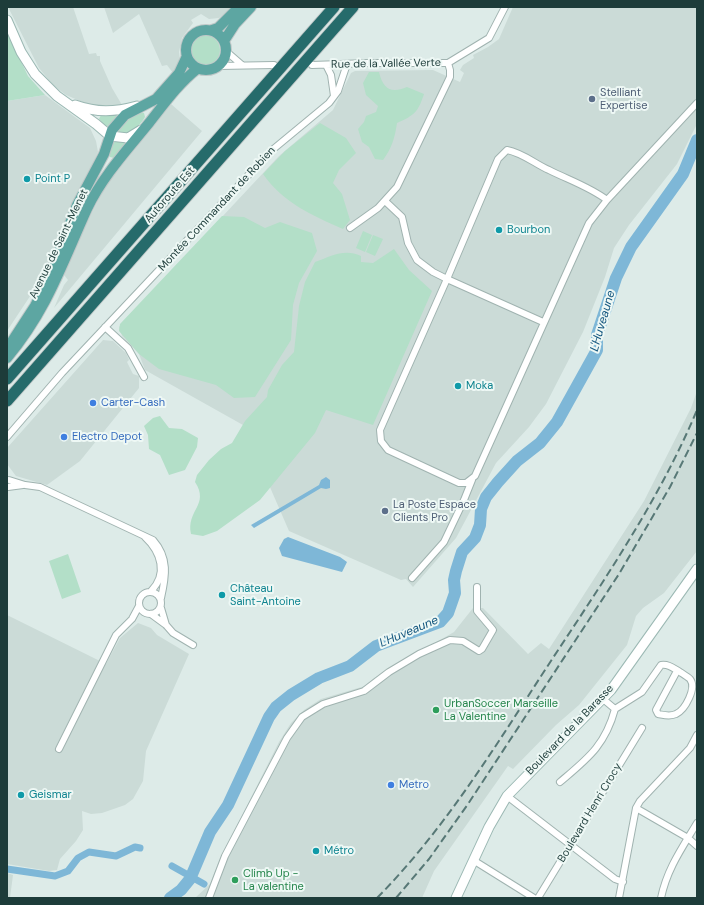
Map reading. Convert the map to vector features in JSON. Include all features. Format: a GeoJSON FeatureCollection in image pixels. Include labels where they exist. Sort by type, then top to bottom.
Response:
{"type":"FeatureCollection","features":[{"type":"Feature","properties":{"kind":"highway","name":"Autoroute Est"},"geometry":{"type":"LineString","coordinates":[[7,379],[334,7]]}},
{"type":"Feature","properties":{"kind":"highway","name":"Autoroute Est"},"geometry":{"type":"LineString","coordinates":[[7,401],[353,7]]}},
{"type":"Feature","properties":{"kind":"main road"},"geometry":{"type":"LineString","coordinates":[[66,102],[86,109],[110,112],[150,103],[156,99],[179,73],[186,58],[187,42],[192,35],[203,30],[218,28],[239,7]]}},
{"type":"Feature","properties":{"kind":"main road"},"geometry":{"type":"LineString","coordinates":[[224,41],[235,24],[252,7]]}},
{"type":"Feature","properties":{"kind":"main road"},"geometry":{"type":"LineString","coordinates":[[7,20],[21,52],[35,74],[46,87],[110,136],[128,138],[147,125]]}},
{"type":"Feature","properties":{"kind":"main road"},"geometry":{"type":"LineString","coordinates":[[186,58],[197,69],[212,70],[223,62],[226,52],[224,41],[219,34],[212,30]]}},
{"type":"Feature","properties":{"kind":"main road","name":"Avenue de Saint-Menet"},"geometry":{"type":"LineString","coordinates":[[7,358],[36,319],[56,282],[88,208],[109,172],[178,87],[197,69]]}},
{"type":"Feature","properties":{"kind":"main road","name":"Avenue de Saint-Menet"},"geometry":{"type":"LineString","coordinates":[[7,349],[35,306],[48,280],[77,205],[104,154],[110,136],[117,122],[125,115],[150,103]]}},
{"type":"Feature","properties":{"kind":"main road"},"geometry":{"type":"LineString","coordinates":[[96,124],[104,142],[104,154]]}},
{"type":"Feature","properties":{"kind":"main road","name":"Boulevard de la Barasse"},"geometry":{"type":"LineString","coordinates":[[456,898],[489,826],[507,796],[550,750],[603,699],[697,569]]}},
{"type":"Feature","properties":{"kind":"street","name":"Rue de la Vallée Verte"},"geometry":{"type":"LineString","coordinates":[[312,65],[448,63],[489,38],[505,7]]}},
{"type":"Feature","properties":{"kind":"street"},"geometry":{"type":"LineString","coordinates":[[226,52],[237,63],[243,66]]}},
{"type":"Feature","properties":{"kind":"street"},"geometry":{"type":"LineString","coordinates":[[350,228],[378,208],[397,187],[450,77],[448,63]]}},
{"type":"Feature","properties":{"kind":"street","name":"Montée Commandant de Robien"},"geometry":{"type":"LineString","coordinates":[[7,437],[62,373],[271,151],[329,103],[334,96],[347,64]]}},
{"type":"Feature","properties":{"kind":"street"},"geometry":{"type":"LineString","coordinates":[[219,66],[274,65]]}},
{"type":"Feature","properties":{"kind":"street"},"geometry":{"type":"LineString","coordinates":[[326,65],[332,79],[334,96]]}},
{"type":"Feature","properties":{"kind":"street"},"geometry":{"type":"LineString","coordinates":[[412,578],[444,542],[589,223],[607,200],[697,103]]}},
{"type":"Feature","properties":{"kind":"street"},"geometry":{"type":"LineString","coordinates":[[472,480],[466,483],[459,483],[388,450],[381,441],[380,430],[498,159],[507,150],[596,192],[607,200]]}},
{"type":"Feature","properties":{"kind":"street"},"geometry":{"type":"LineString","coordinates":[[385,201],[402,217],[408,243],[417,260],[433,272],[447,279],[543,322]]}},
{"type":"Feature","properties":{"kind":"street"},"geometry":{"type":"LineString","coordinates":[[105,327],[128,348],[144,377]]}},
{"type":"Feature","properties":{"kind":"street"},"geometry":{"type":"LineString","coordinates":[[25,485],[8,488],[8,478],[25,485],[40,487],[149,537],[158,545],[165,561],[166,570],[160,608],[166,625]]}},
{"type":"Feature","properties":{"kind":"street"},"geometry":{"type":"LineString","coordinates":[[59,748],[116,635],[132,618],[139,606],[141,596],[150,591],[160,579],[161,562],[155,548],[142,535]]}},
{"type":"Feature","properties":{"kind":"street"},"geometry":{"type":"LineString","coordinates":[[209,898],[229,849],[287,738],[302,717],[323,704],[364,691],[390,672],[419,654],[450,640],[463,642],[479,651],[482,649],[493,630],[477,611],[477,587]]}},
{"type":"Feature","properties":{"kind":"street"},"geometry":{"type":"LineString","coordinates":[[150,591],[156,593],[161,598]]}},
{"type":"Feature","properties":{"kind":"street"},"geometry":{"type":"LineString","coordinates":[[139,606],[166,625],[173,633],[193,645]]}},
{"type":"Feature","properties":{"kind":"street"},"geometry":{"type":"LineString","coordinates":[[132,618],[157,612],[160,608]]}},
{"type":"Feature","properties":{"kind":"street"},"geometry":{"type":"LineString","coordinates":[[560,782],[597,749],[615,709],[642,692],[661,665],[668,664],[690,679],[692,689],[683,708],[676,714],[666,716],[658,714],[656,710],[677,671]]}},
{"type":"Feature","properties":{"kind":"street"},"geometry":{"type":"LineString","coordinates":[[603,699],[615,709]]}},
{"type":"Feature","properties":{"kind":"street","name":"Boulevard Henri Crocy"},"geometry":{"type":"LineString","coordinates":[[538,898],[642,728]]}},
{"type":"Feature","properties":{"kind":"street"},"geometry":{"type":"LineString","coordinates":[[619,898],[623,882],[630,832],[636,808],[640,801],[690,748],[697,735]]}},
{"type":"Feature","properties":{"kind":"street"},"geometry":{"type":"LineString","coordinates":[[507,796],[615,879],[623,882]]}},
{"type":"Feature","properties":{"kind":"street"},"geometry":{"type":"LineString","coordinates":[[636,808],[688,838],[697,846]]}},
{"type":"Feature","properties":{"kind":"street"},"geometry":{"type":"LineString","coordinates":[[661,898],[668,873],[674,859],[697,823]]}},
{"type":"Feature","properties":{"kind":"street"},"geometry":{"type":"LineString","coordinates":[[474,860],[534,898]]}},
{"type":"Feature","properties":{"kind":"shaded area"},"geometry":{"type":"Polygon","coordinates":[[[8,7],[73,7],[89,54],[96,53],[97,56],[100,56],[100,61],[112,88],[122,105],[97,106],[85,103],[66,95],[53,85],[39,68],[8,7]]]}},
{"type":"Feature","properties":{"kind":"shaded area"},"geometry":{"type":"Polygon","coordinates":[[[104,7],[233,7],[219,18],[209,19],[201,14],[191,20],[193,23],[182,38],[179,52],[180,60],[173,73],[167,65],[162,66],[139,14],[113,33],[104,7]]]}},
{"type":"Feature","properties":{"kind":"shaded area"},"geometry":{"type":"Polygon","coordinates":[[[513,7],[697,7],[697,124],[677,164],[629,225],[614,248],[605,277],[583,332],[546,404],[529,427],[496,463],[456,538],[413,587],[406,579],[401,580],[289,531],[243,425],[145,370],[139,354],[122,336],[119,327],[279,156],[333,110],[351,73],[355,71],[433,70],[460,82],[464,73],[460,70],[463,65],[474,58],[473,55],[499,39],[513,7]]]}},
{"type":"Feature","properties":{"kind":"shaded area"},"geometry":{"type":"Polygon","coordinates":[[[45,95],[90,128],[96,141],[98,152],[86,176],[50,266],[7,331],[7,101],[45,95]]]}},
{"type":"Feature","properties":{"kind":"shaded area"},"geometry":{"type":"Polygon","coordinates":[[[171,104],[202,131],[54,308],[64,285],[68,280],[64,275],[67,262],[110,177],[171,104]]]}},
{"type":"Feature","properties":{"kind":"shaded area"},"geometry":{"type":"Polygon","coordinates":[[[103,340],[113,341],[126,353],[129,360],[127,362],[133,374],[139,376],[139,388],[80,461],[47,485],[16,476],[7,464],[7,448],[103,340]]]}},
{"type":"Feature","properties":{"kind":"shaded area"},"geometry":{"type":"Polygon","coordinates":[[[697,391],[697,551],[664,593],[643,608],[636,616],[627,645],[579,705],[556,725],[513,769],[508,766],[434,871],[422,898],[195,898],[210,884],[219,861],[279,742],[291,723],[304,710],[321,699],[365,686],[374,678],[454,632],[473,608],[483,608],[528,654],[541,643],[549,649],[644,501],[691,408],[697,391]]]}},
{"type":"Feature","properties":{"kind":"shaded area"},"geometry":{"type":"Polygon","coordinates":[[[7,615],[106,664],[120,638],[138,623],[151,628],[157,635],[189,654],[146,751],[143,781],[133,799],[125,805],[102,813],[91,814],[82,811],[83,830],[76,841],[60,859],[57,870],[49,871],[7,864],[7,615]]]}},
{"type":"Feature","properties":{"kind":"shaded area"},"geometry":{"type":"Polygon","coordinates":[[[7,873],[13,875],[10,898],[7,898],[7,873]]]}},
{"type":"Feature","properties":{"kind":"green space"},"geometry":{"type":"Polygon","coordinates":[[[7,32],[28,76],[45,95],[7,101],[7,32]]]}},
{"type":"Feature","properties":{"kind":"green space"},"geometry":{"type":"Polygon","coordinates":[[[205,35],[216,39],[220,50],[216,61],[205,65],[194,61],[190,50],[194,39],[205,35]]]}},
{"type":"Feature","properties":{"kind":"green space"},"geometry":{"type":"Polygon","coordinates":[[[369,72],[379,72],[385,86],[392,90],[407,87],[424,94],[418,109],[408,118],[397,123],[393,142],[383,160],[375,159],[369,147],[362,142],[358,129],[364,122],[366,116],[376,112],[378,106],[366,95],[363,83],[369,72]]]}},
{"type":"Feature","properties":{"kind":"green space"},"geometry":{"type":"Polygon","coordinates":[[[141,112],[144,113],[145,117],[136,128],[128,132],[115,134],[123,121],[141,112]]]}},
{"type":"Feature","properties":{"kind":"green space"},"geometry":{"type":"Polygon","coordinates":[[[116,114],[118,116],[109,128],[107,128],[99,119],[101,115],[116,114]]]}},
{"type":"Feature","properties":{"kind":"green space"},"geometry":{"type":"Polygon","coordinates":[[[320,123],[346,138],[356,153],[339,170],[333,183],[342,194],[350,220],[343,229],[299,207],[279,193],[263,174],[285,151],[320,123]]]}},
{"type":"Feature","properties":{"kind":"green space"},"geometry":{"type":"Polygon","coordinates":[[[112,141],[127,142],[114,158],[110,157],[109,153],[112,141]]]}},
{"type":"Feature","properties":{"kind":"green space"},"geometry":{"type":"Polygon","coordinates":[[[222,216],[244,217],[265,228],[280,222],[312,233],[317,251],[299,283],[293,305],[291,340],[255,397],[234,398],[216,385],[159,369],[139,354],[119,331],[120,324],[222,216]]]}},
{"type":"Feature","properties":{"kind":"green space"},"geometry":{"type":"Polygon","coordinates":[[[363,231],[372,235],[365,252],[356,248],[363,231]]]}},
{"type":"Feature","properties":{"kind":"green space"},"geometry":{"type":"Polygon","coordinates":[[[373,235],[383,239],[375,256],[366,252],[373,235]]]}},
{"type":"Feature","properties":{"kind":"green space"},"geometry":{"type":"Polygon","coordinates":[[[394,249],[409,270],[432,291],[373,425],[326,410],[315,433],[260,500],[217,531],[203,536],[191,534],[190,526],[200,496],[195,482],[197,475],[209,460],[221,449],[232,443],[245,421],[267,397],[268,390],[282,365],[294,352],[299,306],[305,282],[315,262],[332,255],[349,253],[361,256],[361,262],[373,263],[394,249]]]}},
{"type":"Feature","properties":{"kind":"green space"},"geometry":{"type":"Polygon","coordinates":[[[160,416],[169,428],[182,429],[198,438],[197,447],[185,470],[169,475],[160,455],[149,449],[148,435],[144,426],[153,418],[160,416]]]}},
{"type":"Feature","properties":{"kind":"green space"},"geometry":{"type":"Polygon","coordinates":[[[68,554],[81,592],[62,599],[49,561],[68,554]]]}},
{"type":"Feature","properties":{"kind":"water"},"geometry":{"type":"Polygon","coordinates":[[[326,477],[330,480],[330,488],[321,488],[254,528],[251,525],[319,485],[321,480],[326,477]]]}},
{"type":"Feature","properties":{"kind":"water"},"geometry":{"type":"Polygon","coordinates":[[[288,537],[340,557],[347,562],[342,572],[282,556],[279,548],[284,539],[288,537]]]}},
{"type":"Feature","properties":{"kind":"waterway","name":"L'Huveaune"},"geometry":{"type":"LineString","coordinates":[[170,898],[181,890],[190,879],[210,832],[228,805],[269,717],[276,707],[291,695],[319,678],[350,666],[376,646],[440,622],[448,613],[455,593],[454,580],[462,552],[475,538],[480,525],[481,509],[486,497],[517,461],[540,443],[557,422],[597,350],[597,335],[616,278],[631,247],[683,174],[697,140]]}},
{"type":"Feature","properties":{"kind":"waterway"},"geometry":{"type":"LineString","coordinates":[[7,869],[55,876],[68,871],[78,858],[89,852],[116,856],[135,847],[140,848]]}},
{"type":"Feature","properties":{"kind":"waterway","name":"L'Huveaune"},"geometry":{"type":"LineString","coordinates":[[172,866],[204,884]]}},
{"type":"Feature","properties":{"kind":"railway"},"geometry":{"type":"LineString","coordinates":[[377,898],[424,845],[446,817],[487,759],[627,543],[665,478],[697,410]]}},
{"type":"Feature","properties":{"kind":"railway"},"geometry":{"type":"LineString","coordinates":[[396,898],[429,859],[468,804],[619,574],[670,487],[697,433]]}},
{"type":"Feature","properties":{"kind":"place","name":"Stelliant Expertise"},"geometry":{"type":"Point","coordinates":[592,99]}},
{"type":"Feature","properties":{"kind":"place","name":"Point P"},"geometry":{"type":"Point","coordinates":[27,179]}},
{"type":"Feature","properties":{"kind":"place","name":"Bourbon"},"geometry":{"type":"Point","coordinates":[499,230]}},
{"type":"Feature","properties":{"kind":"place","name":"Moka"},"geometry":{"type":"Point","coordinates":[458,386]}},
{"type":"Feature","properties":{"kind":"place","name":"Carter-Cash"},"geometry":{"type":"Point","coordinates":[93,403]}},
{"type":"Feature","properties":{"kind":"place","name":"Electro Depot"},"geometry":{"type":"Point","coordinates":[64,437]}},
{"type":"Feature","properties":{"kind":"place","name":"La Poste Espace Clients Pro"},"geometry":{"type":"Point","coordinates":[385,511]}},
{"type":"Feature","properties":{"kind":"place","name":"Château Saint-Antoine"},"geometry":{"type":"Point","coordinates":[222,595]}},
{"type":"Feature","properties":{"kind":"place","name":"UrbanSoccer Marseille La Valentine"},"geometry":{"type":"Point","coordinates":[436,710]}},
{"type":"Feature","properties":{"kind":"place","name":"Metro"},"geometry":{"type":"Point","coordinates":[391,785]}},
{"type":"Feature","properties":{"kind":"place","name":"Geismar"},"geometry":{"type":"Point","coordinates":[21,795]}},
{"type":"Feature","properties":{"kind":"place","name":"Métro"},"geometry":{"type":"Point","coordinates":[316,851]}},
{"type":"Feature","properties":{"kind":"place","name":"Climb Up - La valentine"},"geometry":{"type":"Point","coordinates":[235,880]}}]}
